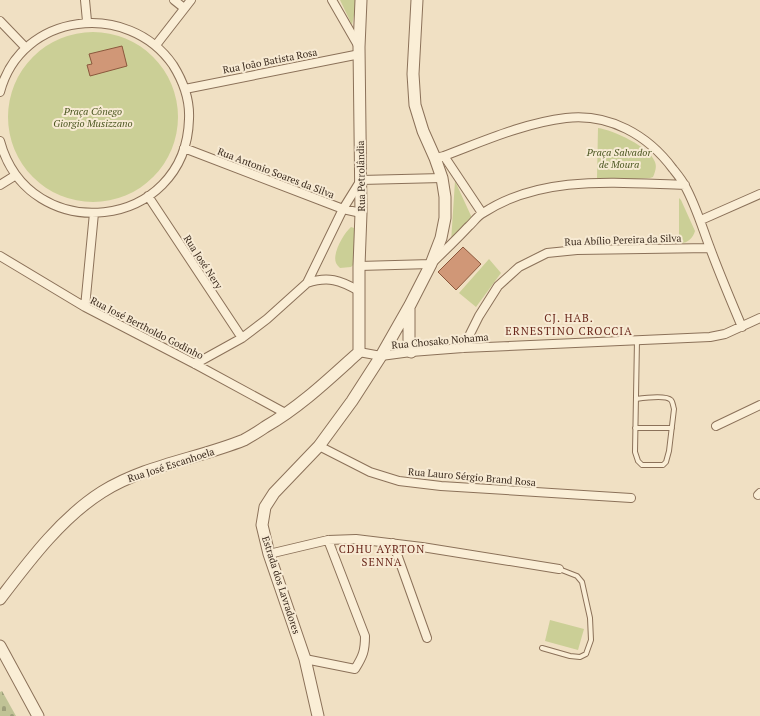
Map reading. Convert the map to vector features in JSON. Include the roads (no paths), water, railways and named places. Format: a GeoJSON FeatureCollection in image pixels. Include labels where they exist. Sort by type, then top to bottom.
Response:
{"type":"FeatureCollection","features":[{"type":"Feature","properties":{"kind":"street"},"geometry":{"type":"LineString","coordinates":[[85,0],[87,21]]}},
{"type":"Feature","properties":{"kind":"street"},"geometry":{"type":"LineString","coordinates":[[174,0],[184,8]]}},
{"type":"Feature","properties":{"kind":"street"},"geometry":{"type":"LineString","coordinates":[[156,44],[191,0]]}},
{"type":"Feature","properties":{"kind":"street"},"geometry":{"type":"LineString","coordinates":[[332,0],[360,50]]}},
{"type":"Feature","properties":{"kind":"street","name":"Rua Petrolândia"},"geometry":{"type":"LineString","coordinates":[[359,352],[359,266],[361,213],[361,0]]}},
{"type":"Feature","properties":{"kind":"street","name":"Estrada dos Lavradores"},"geometry":{"type":"LineString","coordinates":[[318,716],[305,659],[269,554],[262,525],[265,508],[274,493],[319,446],[352,401],[381,356],[431,264],[441,238],[445,218],[445,197],[440,157],[423,131],[415,105],[412,74],[418,0]]}},
{"type":"Feature","properties":{"kind":"street"},"geometry":{"type":"LineString","coordinates":[[0,20],[26,48]]}},
{"type":"Feature","properties":{"kind":"street"},"geometry":{"type":"LineString","coordinates":[[0,92],[8,72],[16,59],[37,38],[63,25],[87,21],[109,22],[126,27],[141,34],[156,44],[178,72],[188,103],[189,118],[188,133],[180,159],[166,180],[148,196],[136,203],[123,209],[109,212],[94,213],[69,210],[51,203],[34,193],[16,175],[9,164],[0,141]]}},
{"type":"Feature","properties":{"kind":"street","name":"Rua João Batista Rosa"},"geometry":{"type":"LineString","coordinates":[[184,88],[360,50]]}},
{"type":"Feature","properties":{"kind":"street"},"geometry":{"type":"LineString","coordinates":[[482,213],[440,157],[534,124],[567,118],[593,117],[612,122],[640,136],[662,155],[685,185],[701,220],[710,248],[742,327]]}},
{"type":"Feature","properties":{"kind":"street","name":"Rua Antonio Soares da Silva"},"geometry":{"type":"LineString","coordinates":[[184,148],[343,209],[361,213]]}},
{"type":"Feature","properties":{"kind":"street"},"geometry":{"type":"LineString","coordinates":[[0,184],[16,175]]}},
{"type":"Feature","properties":{"kind":"street"},"geometry":{"type":"LineString","coordinates":[[307,283],[343,209],[361,180],[442,178]]}},
{"type":"Feature","properties":{"kind":"street"},"geometry":{"type":"LineString","coordinates":[[359,266],[431,264],[482,213],[502,202],[532,191],[569,184],[616,183],[685,185]]}},
{"type":"Feature","properties":{"kind":"street"},"geometry":{"type":"LineString","coordinates":[[701,220],[760,194]]}},
{"type":"Feature","properties":{"kind":"street","name":"Rua José Nery"},"geometry":{"type":"LineString","coordinates":[[148,196],[242,338]]}},
{"type":"Feature","properties":{"kind":"street"},"geometry":{"type":"LineString","coordinates":[[85,307],[94,213]]}},
{"type":"Feature","properties":{"kind":"street","name":"Rua Abílio Pereira da Silva"},"geometry":{"type":"LineString","coordinates":[[463,348],[479,316],[498,286],[519,267],[547,253],[577,250],[710,248]]}},
{"type":"Feature","properties":{"kind":"street","name":"Rua José Bertholdo Godinho"},"geometry":{"type":"LineString","coordinates":[[0,256],[85,307],[287,414]]}},
{"type":"Feature","properties":{"kind":"street"},"geometry":{"type":"LineString","coordinates":[[195,364],[242,338],[307,283],[318,279],[329,279],[349,285],[359,291]]}},
{"type":"Feature","properties":{"kind":"street"},"geometry":{"type":"LineString","coordinates":[[410,305],[408,341],[411,352]]}},
{"type":"Feature","properties":{"kind":"street","name":"Rua Chosako Nohama"},"geometry":{"type":"LineString","coordinates":[[359,352],[381,356],[463,348],[710,337],[725,334],[760,318]]}},
{"type":"Feature","properties":{"kind":"street","name":"Rua José Escanhoela"},"geometry":{"type":"LineString","coordinates":[[0,599],[28,562],[66,520],[101,492],[134,475],[220,449],[245,439],[287,414],[311,396],[359,352]]}},
{"type":"Feature","properties":{"kind":"street"},"geometry":{"type":"LineString","coordinates":[[716,426],[760,405]]}},
{"type":"Feature","properties":{"kind":"street","name":"Rua Lauro Sérgio Brand Rosa"},"geometry":{"type":"LineString","coordinates":[[319,446],[370,472],[399,481],[442,486],[631,498]]}},
{"type":"Feature","properties":{"kind":"street"},"geometry":{"type":"LineString","coordinates":[[269,554],[328,540],[356,539],[393,543],[558,569]]}},
{"type":"Feature","properties":{"kind":"street"},"geometry":{"type":"LineString","coordinates":[[305,659],[355,669],[362,658],[365,649],[365,636],[328,540]]}},
{"type":"Feature","properties":{"kind":"street"},"geometry":{"type":"LineString","coordinates":[[393,543],[427,638]]}},
{"type":"Feature","properties":{"kind":"street"},"geometry":{"type":"LineString","coordinates":[[0,646],[38,716]]}},
{"type":"Feature","properties":{"kind":"lane"},"geometry":{"type":"LineString","coordinates":[[636,398],[666,397],[671,400],[674,409],[672,428],[668,456],[663,465],[642,465],[635,456],[635,428],[637,340]]}},
{"type":"Feature","properties":{"kind":"lane"},"geometry":{"type":"LineString","coordinates":[[635,428],[672,428]]}},
{"type":"Feature","properties":{"kind":"lane"},"geometry":{"type":"LineString","coordinates":[[542,648],[570,656],[580,657],[586,654],[591,640],[590,618],[582,582],[577,576],[558,569]]}},
{"type":"Feature","properties":{"kind":"district","name":"CJ. HAB. ERNESTINO CROCCIA"},"geometry":{"type":"Point","coordinates":[569,324]}},
{"type":"Feature","properties":{"kind":"district","name":"CDHU AYRTON SENNA"},"geometry":{"type":"Point","coordinates":[382,555]}},
{"type":"Feature","properties":{"kind":"park label","name":"Praça Cônego Giorgio Musizzano"},"geometry":{"type":"Point","coordinates":[93,116]}},
{"type":"Feature","properties":{"kind":"park label","name":"Praça Salvador de Moura"},"geometry":{"type":"Point","coordinates":[619,158]}}]}
